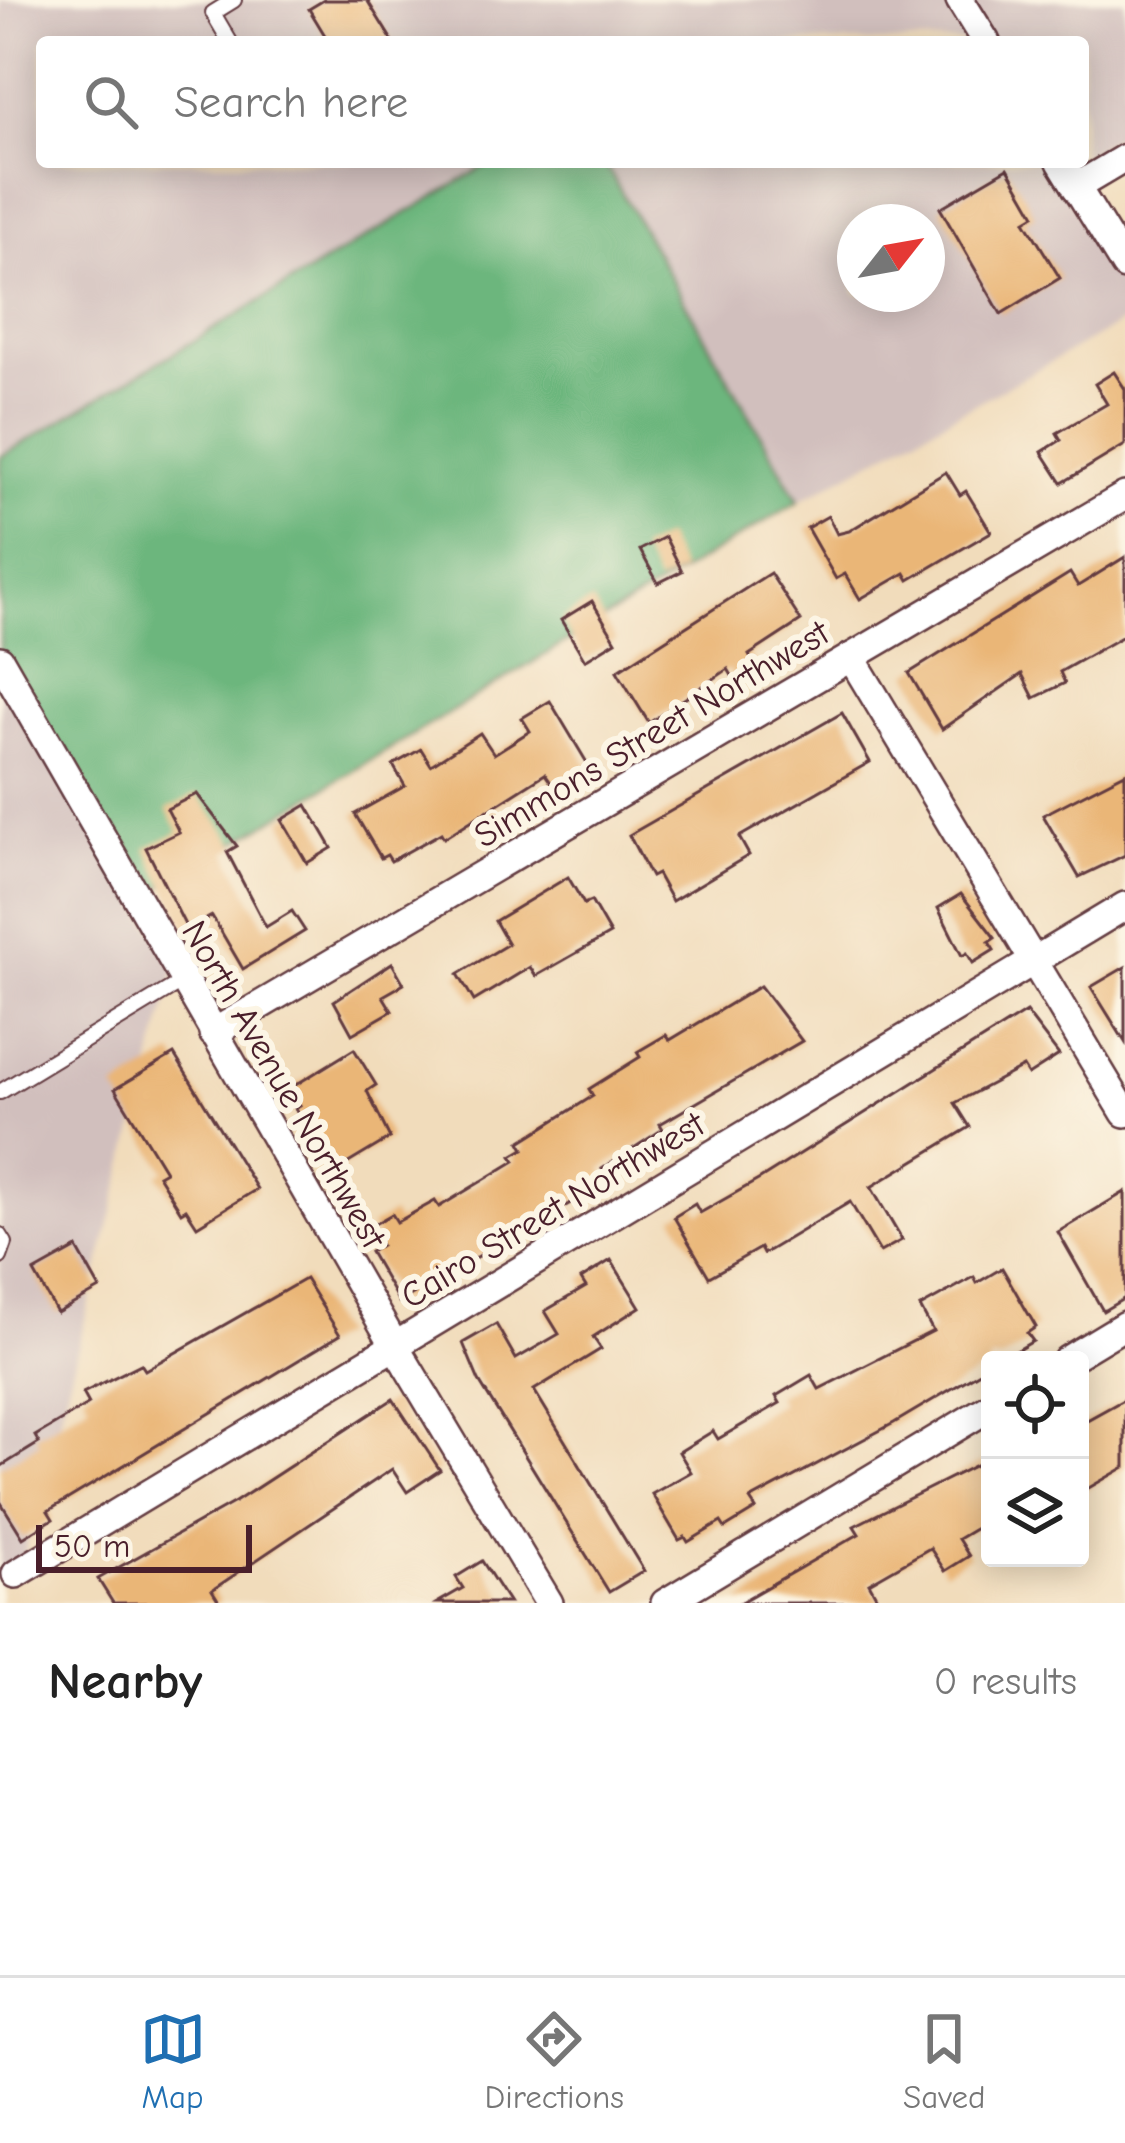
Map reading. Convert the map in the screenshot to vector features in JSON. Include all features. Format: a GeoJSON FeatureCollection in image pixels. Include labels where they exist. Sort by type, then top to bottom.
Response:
{"type":"FeatureCollection","features":[{"type":"Feature","properties":{"kind":"street"},"geometry":{"type":"LineString","coordinates":[[960,0],[982,36]]}},
{"type":"Feature","properties":{"kind":"street"},"geometry":{"type":"LineString","coordinates":[[1076,188],[1125,158]]}},
{"type":"Feature","properties":{"kind":"street"},"geometry":{"type":"LineString","coordinates":[[1064,168],[1125,266]]}},
{"type":"Feature","properties":{"kind":"street","name":"Simmons Street Northwest"},"geometry":{"type":"LineString","coordinates":[[213,1033],[1125,496]]}},
{"type":"Feature","properties":{"kind":"street"},"geometry":{"type":"LineString","coordinates":[[851,657],[1125,1113]]}},
{"type":"Feature","properties":{"kind":"street","name":"North Avenue Northwest"},"geometry":{"type":"LineString","coordinates":[[0,660],[394,1346],[549,1603]]}},
{"type":"Feature","properties":{"kind":"street","name":"Cairo Street Northwest"},"geometry":{"type":"LineString","coordinates":[[16,1574],[1125,906]]}},
{"type":"Feature","properties":{"kind":"street"},"geometry":{"type":"LineString","coordinates":[[1082,1351],[1125,1325]]}},
{"type":"Feature","properties":{"kind":"street"},"geometry":{"type":"LineString","coordinates":[[665,1603],[981,1412]]}},
{"type":"Feature","properties":{"kind":"lane"},"geometry":{"type":"LineString","coordinates":[[226,36],[212,14],[234,0]]}},
{"type":"Feature","properties":{"kind":"lane"},"geometry":{"type":"LineString","coordinates":[[0,1092],[183,981]]}},
{"type":"Feature","properties":{"kind":"lane"},"geometry":{"type":"LineString","coordinates":[[0,1235],[5,1243],[0,1256]]}},
{"type":"Feature","properties":{"kind":"shaded area"},"geometry":{"type":"Polygon","coordinates":[[[0,0],[1125,0],[1125,131],[1089,152],[1089,36],[36,36],[36,168],[482,168],[0,457],[0,0]]]}},
{"type":"Feature","properties":{"kind":"shaded area"},"geometry":{"type":"Polygon","coordinates":[[[607,168],[1065,168],[1054,175],[1125,293],[1125,321],[799,501],[607,168]]]}},
{"type":"Feature","properties":{"kind":"shaded area"},"geometry":{"type":"Polygon","coordinates":[[[0,675],[176,968],[19,1575],[0,1585],[0,675]]]}},
{"type":"Feature","properties":{"kind":"green space"},"geometry":{"type":"Polygon","coordinates":[[[482,168],[607,168],[799,501],[137,902],[0,675],[0,457],[482,168]]]}},
{"type":"Feature","properties":{"kind":"building"},"geometry":{"type":"Polygon","coordinates":[[[324,0],[367,0],[389,36],[325,36],[309,9],[324,0]]]}},
{"type":"Feature","properties":{"kind":"building"},"geometry":{"type":"Polygon","coordinates":[[[1008,168],[1035,215],[1025,221],[1060,278],[1001,314],[945,217],[945,205],[1008,168]]]}},
{"type":"Feature","properties":{"kind":"building"},"geometry":{"type":"Polygon","coordinates":[[[1114,372],[1125,389],[1125,445],[1062,483],[1042,452],[1061,440],[1057,433],[1107,404],[1095,384],[1114,372]]]}},
{"type":"Feature","properties":{"kind":"building"},"geometry":{"type":"Polygon","coordinates":[[[946,472],[960,495],[966,491],[991,532],[909,580],[905,573],[860,599],[845,574],[836,579],[807,528],[828,516],[837,534],[849,531],[946,472]]]}},
{"type":"Feature","properties":{"kind":"building"},"geometry":{"type":"Polygon","coordinates":[[[665,537],[682,571],[658,583],[640,550],[665,537]]]}},
{"type":"Feature","properties":{"kind":"building"},"geometry":{"type":"Polygon","coordinates":[[[1125,557],[1125,635],[1060,672],[1065,683],[1034,698],[1022,674],[942,729],[909,673],[1070,573],[1078,586],[1125,557]]]}},
{"type":"Feature","properties":{"kind":"building"},"geometry":{"type":"Polygon","coordinates":[[[770,573],[801,621],[749,655],[755,666],[734,679],[728,669],[649,723],[617,671],[770,573]]]}},
{"type":"Feature","properties":{"kind":"building"},"geometry":{"type":"Polygon","coordinates":[[[592,601],[616,641],[585,660],[561,620],[592,601]]]}},
{"type":"Feature","properties":{"kind":"building"},"geometry":{"type":"Polygon","coordinates":[[[550,701],[589,766],[554,787],[545,774],[444,838],[441,833],[391,861],[387,855],[381,858],[355,814],[405,786],[393,765],[421,749],[431,765],[480,733],[494,754],[530,731],[522,718],[550,701]]]}},
{"type":"Feature","properties":{"kind":"building"},"geometry":{"type":"Polygon","coordinates":[[[842,713],[870,762],[739,837],[749,855],[672,901],[657,874],[651,877],[629,835],[842,713]]]}},
{"type":"Feature","properties":{"kind":"building"},"geometry":{"type":"Polygon","coordinates":[[[1125,773],[1125,855],[1079,877],[1043,815],[1125,773]]]}},
{"type":"Feature","properties":{"kind":"building"},"geometry":{"type":"Polygon","coordinates":[[[197,794],[237,846],[227,852],[266,927],[292,911],[305,931],[243,969],[212,916],[187,929],[146,848],[179,832],[167,809],[197,794]]]}},
{"type":"Feature","properties":{"kind":"building"},"geometry":{"type":"Polygon","coordinates":[[[307,805],[332,848],[307,863],[282,820],[307,805]]]}},
{"type":"Feature","properties":{"kind":"building"},"geometry":{"type":"Polygon","coordinates":[[[568,877],[584,904],[591,901],[610,934],[536,976],[530,967],[474,1001],[458,974],[508,944],[495,921],[568,877]]]}},
{"type":"Feature","properties":{"kind":"building"},"geometry":{"type":"Polygon","coordinates":[[[961,894],[995,938],[989,942],[994,950],[973,963],[967,953],[962,956],[938,908],[961,894]]]}},
{"type":"Feature","properties":{"kind":"building"},"geometry":{"type":"Polygon","coordinates":[[[392,963],[404,984],[383,996],[392,1011],[352,1034],[334,1001],[392,963]]]}},
{"type":"Feature","properties":{"kind":"building"},"geometry":{"type":"Polygon","coordinates":[[[1125,967],[1125,1042],[1091,987],[1125,967]]]}},
{"type":"Feature","properties":{"kind":"building"},"geometry":{"type":"Polygon","coordinates":[[[760,986],[802,1041],[660,1124],[663,1129],[602,1169],[606,1175],[578,1193],[581,1197],[399,1302],[370,1252],[381,1245],[371,1226],[392,1214],[397,1222],[435,1201],[439,1207],[515,1161],[512,1156],[524,1149],[520,1142],[593,1096],[589,1089],[640,1057],[637,1052],[666,1035],[670,1040],[760,986]]]}},
{"type":"Feature","properties":{"kind":"building"},"geometry":{"type":"Polygon","coordinates":[[[1026,1012],[1059,1055],[1028,1075],[1023,1067],[955,1103],[970,1127],[871,1187],[902,1240],[880,1252],[850,1202],[763,1254],[760,1248],[709,1277],[674,1217],[695,1204],[700,1213],[760,1179],[1026,1012]]]}},
{"type":"Feature","properties":{"kind":"building"},"geometry":{"type":"Polygon","coordinates":[[[354,1049],[376,1085],[367,1091],[390,1138],[335,1171],[295,1108],[300,1105],[289,1089],[354,1049]]]}},
{"type":"Feature","properties":{"kind":"building"},"geometry":{"type":"Polygon","coordinates":[[[174,1054],[257,1189],[197,1226],[186,1209],[181,1212],[158,1175],[165,1171],[115,1089],[174,1054]]]}},
{"type":"Feature","properties":{"kind":"building"},"geometry":{"type":"Polygon","coordinates":[[[1125,1192],[1125,1298],[1103,1311],[1058,1232],[1125,1192]]]}},
{"type":"Feature","properties":{"kind":"building"},"geometry":{"type":"Polygon","coordinates":[[[77,1248],[100,1289],[57,1313],[34,1272],[77,1248]]]}},
{"type":"Feature","properties":{"kind":"building"},"geometry":{"type":"Polygon","coordinates":[[[611,1260],[640,1307],[593,1337],[601,1349],[534,1390],[644,1571],[609,1592],[479,1381],[463,1343],[496,1324],[516,1359],[559,1334],[545,1311],[586,1287],[581,1279],[611,1260]]]}},
{"type":"Feature","properties":{"kind":"building"},"geometry":{"type":"Polygon","coordinates":[[[1002,1268],[1036,1327],[1027,1333],[1033,1341],[1016,1351],[981,1351],[981,1371],[750,1500],[756,1509],[725,1528],[721,1522],[688,1542],[685,1537],[679,1540],[652,1494],[691,1472],[679,1452],[713,1431],[718,1439],[780,1403],[776,1396],[811,1375],[819,1389],[933,1331],[920,1307],[974,1277],[977,1283],[1002,1268]]]}},
{"type":"Feature","properties":{"kind":"building"},"geometry":{"type":"Polygon","coordinates":[[[305,1279],[340,1335],[48,1511],[53,1519],[23,1538],[0,1501],[0,1467],[39,1443],[35,1436],[89,1404],[83,1393],[141,1364],[145,1370],[305,1279]]]}},
{"type":"Feature","properties":{"kind":"building"},"geometry":{"type":"Polygon","coordinates":[[[393,1399],[440,1470],[407,1492],[392,1469],[212,1590],[220,1603],[113,1603],[98,1579],[235,1502],[393,1399]]]}},
{"type":"Feature","properties":{"kind":"building"},"geometry":{"type":"Polygon","coordinates":[[[1125,1399],[1125,1467],[1089,1488],[1089,1459],[1089,1419],[1125,1399]]]}},
{"type":"Feature","properties":{"kind":"building"},"geometry":{"type":"Polygon","coordinates":[[[981,1462],[981,1525],[958,1539],[969,1556],[945,1571],[930,1548],[869,1583],[880,1603],[739,1603],[859,1534],[854,1526],[981,1462]]]}},
{"type":"Feature","properties":{"kind":"building"},"geometry":{"type":"Polygon","coordinates":[[[482,1561],[509,1603],[437,1603],[463,1588],[456,1577],[482,1561]]]}}]}
